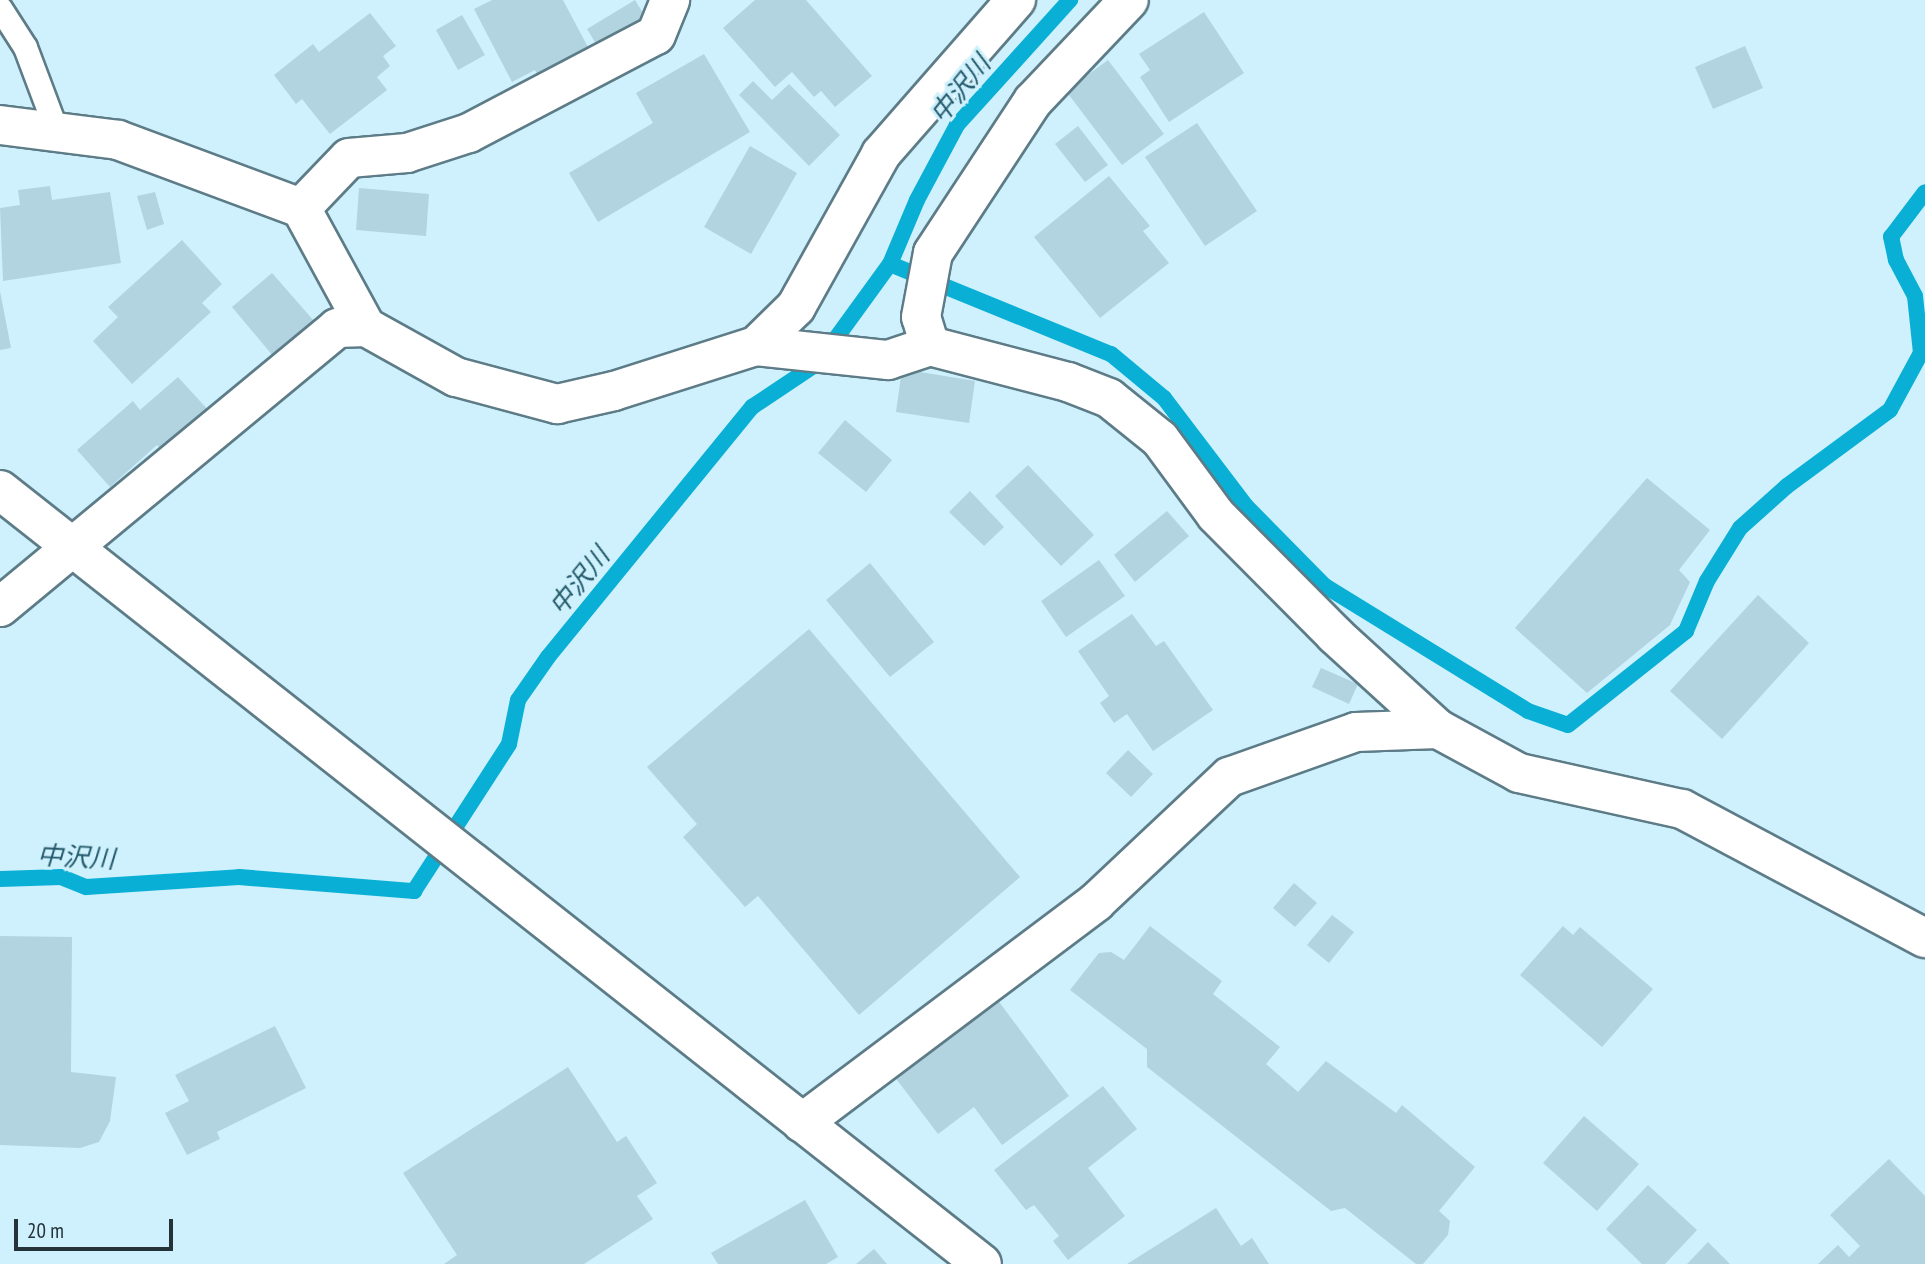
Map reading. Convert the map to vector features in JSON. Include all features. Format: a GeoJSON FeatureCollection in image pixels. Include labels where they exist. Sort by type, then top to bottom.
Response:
{"type":"FeatureCollection","features":[{"type":"Feature","properties":{"kind":"street"},"geometry":{"type":"LineString","coordinates":[[301,208],[349,158],[407,153],[469,133],[656,35],[670,0]]}},
{"type":"Feature","properties":{"kind":"street"},"geometry":{"type":"LineString","coordinates":[[757,346],[796,307],[881,154],[1016,0]]}},
{"type":"Feature","properties":{"kind":"street"},"geometry":{"type":"LineString","coordinates":[[930,345],[921,317],[933,253],[1033,101],[1129,0]]}},
{"type":"Feature","properties":{"kind":"street"},"geometry":{"type":"LineString","coordinates":[[0,125],[118,140],[301,208],[366,327]]}},
{"type":"Feature","properties":{"kind":"street"},"geometry":{"type":"LineString","coordinates":[[0,607],[74,549],[337,328],[366,327],[456,377],[557,404],[757,346],[888,360],[930,345],[1068,382],[1109,398],[1160,439],[1216,515],[1438,729],[1519,773],[1682,809],[1925,938]]}},
{"type":"Feature","properties":{"kind":"street"},"geometry":{"type":"LineString","coordinates":[[0,490],[982,1264]]}},
{"type":"Feature","properties":{"kind":"street"},"geometry":{"type":"LineString","coordinates":[[802,1123],[1096,902],[1229,778],[1356,732],[1438,729]]}},
{"type":"Feature","properties":{"kind":"lane"},"geometry":{"type":"LineString","coordinates":[[0,8],[25,47],[57,132]]}},
{"type":"Feature","properties":{"kind":"building"},"geometry":{"type":"Polygon","coordinates":[[[492,0],[563,0],[590,51],[539,78],[535,70],[512,82],[474,9],[492,0]]]}},
{"type":"Feature","properties":{"kind":"building"},"geometry":{"type":"Polygon","coordinates":[[[635,0],[646,18],[598,47],[587,29],[635,0]]]}},
{"type":"Feature","properties":{"kind":"building"},"geometry":{"type":"Polygon","coordinates":[[[755,0],[806,0],[872,76],[835,107],[821,91],[814,97],[792,72],[775,87],[723,28],[755,0]]]}},
{"type":"Feature","properties":{"kind":"building"},"geometry":{"type":"Polygon","coordinates":[[[1204,12],[1244,73],[1169,122],[1140,77],[1150,70],[1139,54],[1204,12]]]}},
{"type":"Feature","properties":{"kind":"building"},"geometry":{"type":"Polygon","coordinates":[[[370,13],[396,46],[383,56],[390,66],[377,77],[387,90],[330,134],[302,99],[296,104],[274,75],[313,44],[319,52],[370,13]]]}},
{"type":"Feature","properties":{"kind":"building"},"geometry":{"type":"Polygon","coordinates":[[[462,15],[485,55],[458,70],[436,30],[462,15]]]}},
{"type":"Feature","properties":{"kind":"building"},"geometry":{"type":"Polygon","coordinates":[[[1745,46],[1763,88],[1713,109],[1695,67],[1745,46]]]}},
{"type":"Feature","properties":{"kind":"building"},"geometry":{"type":"Polygon","coordinates":[[[704,54],[750,132],[598,222],[569,173],[653,123],[636,93],[704,54]]]}},
{"type":"Feature","properties":{"kind":"building"},"geometry":{"type":"Polygon","coordinates":[[[1108,60],[1164,134],[1122,165],[1066,91],[1108,60]]]}},
{"type":"Feature","properties":{"kind":"building"},"geometry":{"type":"Polygon","coordinates":[[[753,81],[772,100],[789,84],[840,135],[809,166],[739,95],[753,81]]]}},
{"type":"Feature","properties":{"kind":"building"},"geometry":{"type":"Polygon","coordinates":[[[1197,123],[1257,211],[1205,246],[1145,157],[1197,123]]]}},
{"type":"Feature","properties":{"kind":"building"},"geometry":{"type":"Polygon","coordinates":[[[1078,126],[1108,165],[1085,182],[1055,144],[1078,126]]]}},
{"type":"Feature","properties":{"kind":"building"},"geometry":{"type":"Polygon","coordinates":[[[750,146],[797,173],[751,254],[704,227],[750,146]]]}},
{"type":"Feature","properties":{"kind":"building"},"geometry":{"type":"Polygon","coordinates":[[[1109,176],[1150,226],[1143,231],[1169,263],[1100,318],[1034,237],[1109,176]]]}},
{"type":"Feature","properties":{"kind":"building"},"geometry":{"type":"Polygon","coordinates":[[[50,186],[52,200],[110,192],[121,263],[3,281],[0,208],[20,205],[18,190],[50,186]]]}},
{"type":"Feature","properties":{"kind":"building"},"geometry":{"type":"Polygon","coordinates":[[[359,188],[429,194],[426,236],[356,230],[359,188]]]}},
{"type":"Feature","properties":{"kind":"building"},"geometry":{"type":"Polygon","coordinates":[[[155,192],[164,224],[147,230],[137,196],[155,192]]]}},
{"type":"Feature","properties":{"kind":"building"},"geometry":{"type":"Polygon","coordinates":[[[182,240],[222,284],[202,303],[211,312],[132,384],[93,341],[118,317],[108,307],[182,240]]]}},
{"type":"Feature","properties":{"kind":"building"},"geometry":{"type":"Polygon","coordinates":[[[272,273],[314,321],[273,356],[232,307],[272,273]]]}},
{"type":"Feature","properties":{"kind":"building"},"geometry":{"type":"Polygon","coordinates":[[[0,291],[11,348],[0,350],[0,291]]]}},
{"type":"Feature","properties":{"kind":"building"},"geometry":{"type":"Polygon","coordinates":[[[902,369],[975,381],[969,423],[896,412],[902,369]]]}},
{"type":"Feature","properties":{"kind":"building"},"geometry":{"type":"Polygon","coordinates":[[[178,377],[210,412],[164,453],[157,445],[110,487],[77,450],[133,401],[140,410],[178,377]]]}},
{"type":"Feature","properties":{"kind":"building"},"geometry":{"type":"Polygon","coordinates":[[[845,420],[892,460],[866,492],[818,453],[845,420]]]}},
{"type":"Feature","properties":{"kind":"building"},"geometry":{"type":"Polygon","coordinates":[[[1028,465],[1094,535],[1061,566],[995,496],[1028,465]]]}},
{"type":"Feature","properties":{"kind":"building"},"geometry":{"type":"Polygon","coordinates":[[[1647,478],[1710,530],[1679,570],[1690,582],[1670,625],[1587,693],[1515,628],[1647,478]]]}},
{"type":"Feature","properties":{"kind":"building"},"geometry":{"type":"Polygon","coordinates":[[[970,491],[1004,527],[984,546],[949,512],[970,491]]]}},
{"type":"Feature","properties":{"kind":"building"},"geometry":{"type":"Polygon","coordinates":[[[1167,511],[1189,536],[1135,582],[1114,555],[1167,511]]]}},
{"type":"Feature","properties":{"kind":"building"},"geometry":{"type":"Polygon","coordinates":[[[1099,560],[1125,596],[1066,637],[1041,601],[1099,560]]]}},
{"type":"Feature","properties":{"kind":"building"},"geometry":{"type":"Polygon","coordinates":[[[870,563],[934,642],[890,677],[826,600],[870,563]]]}},
{"type":"Feature","properties":{"kind":"building"},"geometry":{"type":"Polygon","coordinates":[[[1758,595],[1809,643],[1722,739],[1670,691],[1758,595]]]}},
{"type":"Feature","properties":{"kind":"building"},"geometry":{"type":"Polygon","coordinates":[[[1132,614],[1156,646],[1164,641],[1213,710],[1153,751],[1127,714],[1114,723],[1100,703],[1109,696],[1078,651],[1132,614]]]}},
{"type":"Feature","properties":{"kind":"building"},"geometry":{"type":"Polygon","coordinates":[[[809,629],[1020,877],[859,1015],[758,896],[745,907],[683,837],[697,824],[647,767],[809,629]]]}},
{"type":"Feature","properties":{"kind":"building"},"geometry":{"type":"Polygon","coordinates":[[[1321,668],[1358,684],[1349,704],[1312,687],[1321,668]]]}},
{"type":"Feature","properties":{"kind":"building"},"geometry":{"type":"Polygon","coordinates":[[[1128,750],[1153,774],[1131,797],[1106,773],[1128,750]]]}},
{"type":"Feature","properties":{"kind":"building"},"geometry":{"type":"Polygon","coordinates":[[[1294,883],[1317,903],[1295,927],[1273,908],[1294,883]]]}},
{"type":"Feature","properties":{"kind":"building"},"geometry":{"type":"Polygon","coordinates":[[[1332,915],[1354,932],[1329,963],[1307,945],[1332,915]]]}},
{"type":"Feature","properties":{"kind":"building"},"geometry":{"type":"Polygon","coordinates":[[[1150,926],[1222,981],[1213,994],[1280,1047],[1266,1064],[1298,1092],[1326,1061],[1396,1113],[1402,1105],[1475,1167],[1439,1211],[1450,1221],[1448,1235],[1423,1264],[1416,1264],[1345,1208],[1331,1211],[1147,1067],[1147,1049],[1070,990],[1099,953],[1111,952],[1124,960],[1150,926]]]}},
{"type":"Feature","properties":{"kind":"building"},"geometry":{"type":"Polygon","coordinates":[[[1563,926],[1573,935],[1580,927],[1653,989],[1602,1047],[1520,975],[1563,926]]]}},
{"type":"Feature","properties":{"kind":"building"},"geometry":{"type":"Polygon","coordinates":[[[0,936],[72,937],[71,1072],[116,1077],[110,1121],[99,1142],[80,1148],[0,1145],[0,936]]]}},
{"type":"Feature","properties":{"kind":"building"},"geometry":{"type":"Polygon","coordinates":[[[997,999],[1069,1096],[1002,1145],[974,1107],[938,1134],[894,1076],[997,999]]]}},
{"type":"Feature","properties":{"kind":"building"},"geometry":{"type":"Polygon","coordinates":[[[275,1026],[306,1088],[217,1132],[220,1139],[187,1155],[165,1113],[189,1101],[175,1075],[275,1026]]]}},
{"type":"Feature","properties":{"kind":"building"},"geometry":{"type":"Polygon","coordinates":[[[568,1067],[617,1142],[626,1136],[657,1183],[637,1196],[653,1219],[584,1264],[444,1264],[457,1255],[403,1173],[568,1067]]]}},
{"type":"Feature","properties":{"kind":"building"},"geometry":{"type":"Polygon","coordinates":[[[1103,1086],[1137,1129],[1088,1168],[1125,1216],[1068,1260],[1053,1241],[1059,1236],[1034,1205],[1026,1210],[994,1170],[1103,1086]]]}},
{"type":"Feature","properties":{"kind":"building"},"geometry":{"type":"Polygon","coordinates":[[[1584,1116],[1639,1164],[1597,1211],[1543,1163],[1584,1116]]]}},
{"type":"Feature","properties":{"kind":"building"},"geometry":{"type":"Polygon","coordinates":[[[1889,1159],[1925,1196],[1925,1264],[1818,1264],[1838,1245],[1849,1257],[1860,1246],[1830,1215],[1889,1159]]]}},
{"type":"Feature","properties":{"kind":"building"},"geometry":{"type":"Polygon","coordinates":[[[1648,1185],[1697,1230],[1665,1264],[1642,1264],[1606,1229],[1648,1185]]]}},
{"type":"Feature","properties":{"kind":"building"},"geometry":{"type":"Polygon","coordinates":[[[805,1200],[838,1257],[826,1264],[718,1264],[711,1253],[805,1200]]]}},
{"type":"Feature","properties":{"kind":"building"},"geometry":{"type":"Polygon","coordinates":[[[1216,1208],[1241,1246],[1252,1238],[1269,1264],[1127,1264],[1216,1208]]]}},
{"type":"Feature","properties":{"kind":"building"},"geometry":{"type":"Polygon","coordinates":[[[1708,1242],[1730,1264],[1687,1264],[1708,1242]]]}},
{"type":"Feature","properties":{"kind":"building"},"geometry":{"type":"Polygon","coordinates":[[[874,1249],[887,1264],[856,1264],[874,1249]]]}},
{"type":"Feature","properties":{"kind":"waterway","name":"中沢川"},"geometry":{"type":"LineString","coordinates":[[0,879],[61,877],[86,887],[239,877],[414,891],[509,744],[518,700],[548,657],[752,407],[818,363],[890,264],[917,200],[957,125],[1070,0]]}},
{"type":"Feature","properties":{"kind":"waterway"},"geometry":{"type":"LineString","coordinates":[[890,264],[1111,354],[1164,398],[1246,506],[1325,586],[1528,711],[1568,725],[1686,631],[1707,581],[1740,528],[1787,486],[1890,410],[1921,353],[1915,296],[1896,260],[1891,237],[1925,192]]}}]}
